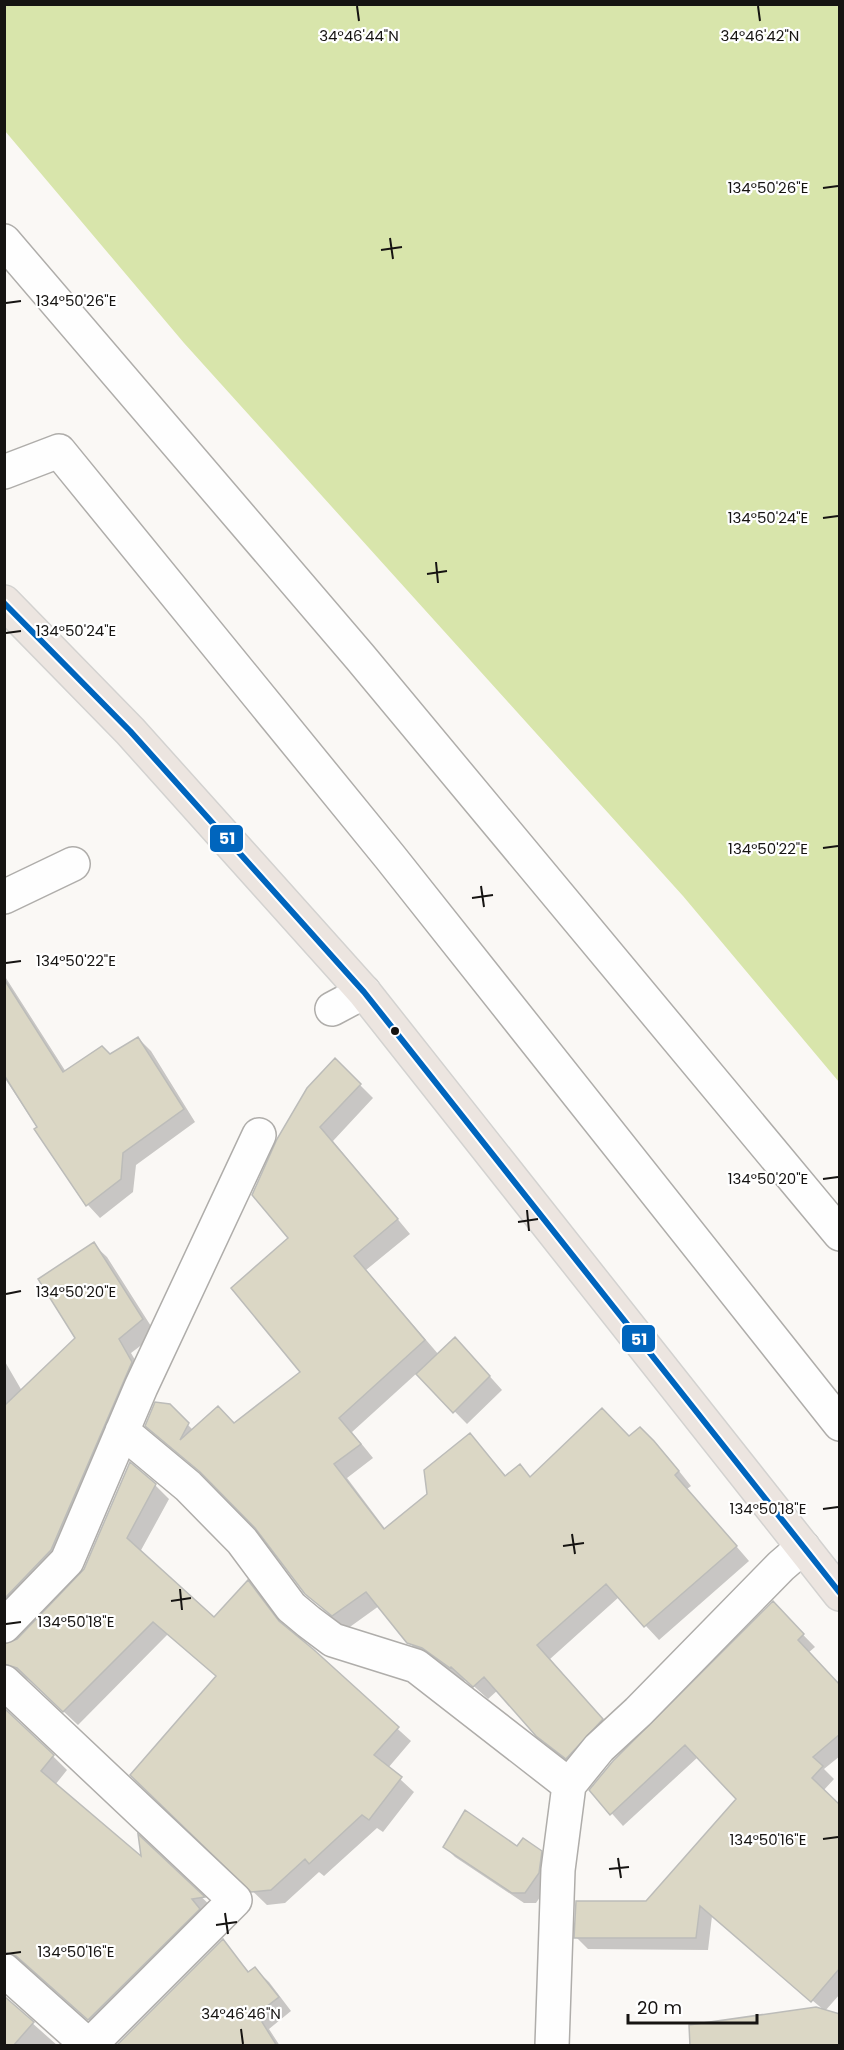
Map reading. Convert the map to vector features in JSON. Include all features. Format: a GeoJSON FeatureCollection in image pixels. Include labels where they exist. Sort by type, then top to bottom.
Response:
{"type":"FeatureCollection","features":[{"type":"Feature","properties":{"kind":"main road"},"geometry":{"type":"LineString","coordinates":[[4,602],[130,732],[364,992],[840,1594]]}},
{"type":"Feature","properties":{"kind":"street"},"geometry":{"type":"LineString","coordinates":[[4,241],[360,657],[840,1234]]}},
{"type":"Feature","properties":{"kind":"street"},"geometry":{"type":"LineString","coordinates":[[4,472],[59,451],[390,857],[840,1424]]}},
{"type":"Feature","properties":{"kind":"street"},"geometry":{"type":"LineString","coordinates":[[4,897],[73,864]]}},
{"type":"Feature","properties":{"kind":"street"},"geometry":{"type":"LineString","coordinates":[[332,1009],[364,992]]}},
{"type":"Feature","properties":{"kind":"street"},"geometry":{"type":"LineString","coordinates":[[4,1626],[67,1561],[122,1431],[259,1135]]}},
{"type":"Feature","properties":{"kind":"street"},"geometry":{"type":"LineString","coordinates":[[122,1431],[188,1486],[227,1525],[242,1541],[291,1607],[309,1623],[333,1641],[416,1666],[569,1785]]}},
{"type":"Feature","properties":{"kind":"street"},"geometry":{"type":"LineString","coordinates":[[552,2046],[558,1870],[569,1785],[598,1748],[803,1547]]}},
{"type":"Feature","properties":{"kind":"street"},"geometry":{"type":"LineString","coordinates":[[4,1682],[235,1900],[89,2046],[4,1970]]}},
{"type":"Feature","properties":{"kind":"shaded area"},"geometry":{"type":"Polygon","coordinates":[[[4,5],[839,5],[839,1082],[683,896],[184,343],[5,131],[4,5]]]}},
{"type":"Feature","properties":{"kind":"building"},"geometry":{"type":"Polygon","coordinates":[[[4,979],[63,1072],[102,1046],[110,1054],[138,1037],[184,1109],[123,1153],[121,1179],[86,1206],[34,1129],[37,1127],[4,1075],[4,979]]]}},
{"type":"Feature","properties":{"kind":"building"},"geometry":{"type":"Polygon","coordinates":[[[335,1058],[361,1084],[320,1127],[398,1219],[354,1256],[425,1340],[339,1418],[361,1444],[334,1464],[384,1529],[427,1494],[424,1470],[470,1433],[505,1476],[520,1464],[530,1477],[602,1408],[629,1436],[640,1427],[654,1441],[679,1471],[675,1475],[737,1546],[644,1627],[606,1584],[537,1645],[603,1719],[566,1759],[536,1736],[484,1677],[473,1687],[451,1667],[422,1648],[407,1643],[366,1592],[332,1616],[305,1594],[255,1528],[200,1472],[145,1426],[155,1402],[170,1404],[189,1423],[180,1440],[218,1406],[234,1423],[300,1372],[231,1288],[288,1238],[252,1195],[277,1139],[307,1088],[335,1058]]]}},
{"type":"Feature","properties":{"kind":"building"},"geometry":{"type":"Polygon","coordinates":[[[94,1242],[143,1319],[119,1339],[132,1362],[51,1550],[4,1599],[4,1406],[75,1338],[38,1279],[94,1242]]]}},
{"type":"Feature","properties":{"kind":"building"},"geometry":{"type":"Polygon","coordinates":[[[455,1337],[490,1376],[453,1413],[416,1374],[455,1337]]]}},
{"type":"Feature","properties":{"kind":"building"},"geometry":{"type":"Polygon","coordinates":[[[130,1462],[156,1484],[127,1538],[214,1617],[248,1580],[279,1621],[399,1727],[374,1755],[402,1777],[369,1820],[362,1815],[309,1864],[305,1859],[271,1890],[251,1892],[130,1775],[216,1676],[153,1622],[63,1712],[17,1668],[4,1664],[4,1644],[17,1639],[84,1569],[130,1462]]]}},
{"type":"Feature","properties":{"kind":"building"},"geometry":{"type":"Polygon","coordinates":[[[773,1601],[804,1634],[798,1640],[840,1685],[840,1734],[813,1757],[823,1766],[812,1778],[840,1805],[840,1968],[811,2002],[700,1906],[696,1938],[574,1938],[576,1901],[646,1901],[736,1799],[685,1745],[610,1815],[589,1790],[613,1761],[773,1601]]]}},
{"type":"Feature","properties":{"kind":"building"},"geometry":{"type":"Polygon","coordinates":[[[4,1708],[54,1755],[41,1771],[141,1856],[138,1834],[205,1897],[192,1899],[200,1909],[88,2020],[16,1956],[4,1952],[4,1708]]]}},
{"type":"Feature","properties":{"kind":"building"},"geometry":{"type":"Polygon","coordinates":[[[465,1810],[517,1846],[523,1838],[542,1851],[539,1873],[525,1893],[512,1893],[443,1847],[465,1810]]]}},
{"type":"Feature","properties":{"kind":"building"},"geometry":{"type":"Polygon","coordinates":[[[223,1939],[248,1972],[255,1967],[279,1997],[257,2014],[277,2046],[116,2046],[223,1939]]]}},
{"type":"Feature","properties":{"kind":"building"},"geometry":{"type":"Polygon","coordinates":[[[4,1996],[34,2022],[13,2046],[4,2046],[4,1996]]]}},
{"type":"Feature","properties":{"kind":"building"},"geometry":{"type":"Polygon","coordinates":[[[816,2007],[840,2014],[840,2046],[690,2046],[689,2025],[816,2007]]]}},
{"type":"Feature","properties":{"kind":"transit line","name":"51"},"geometry":{"type":"LineString","coordinates":[[4,603],[130,731],[364,992],[840,1593]]}}]}
